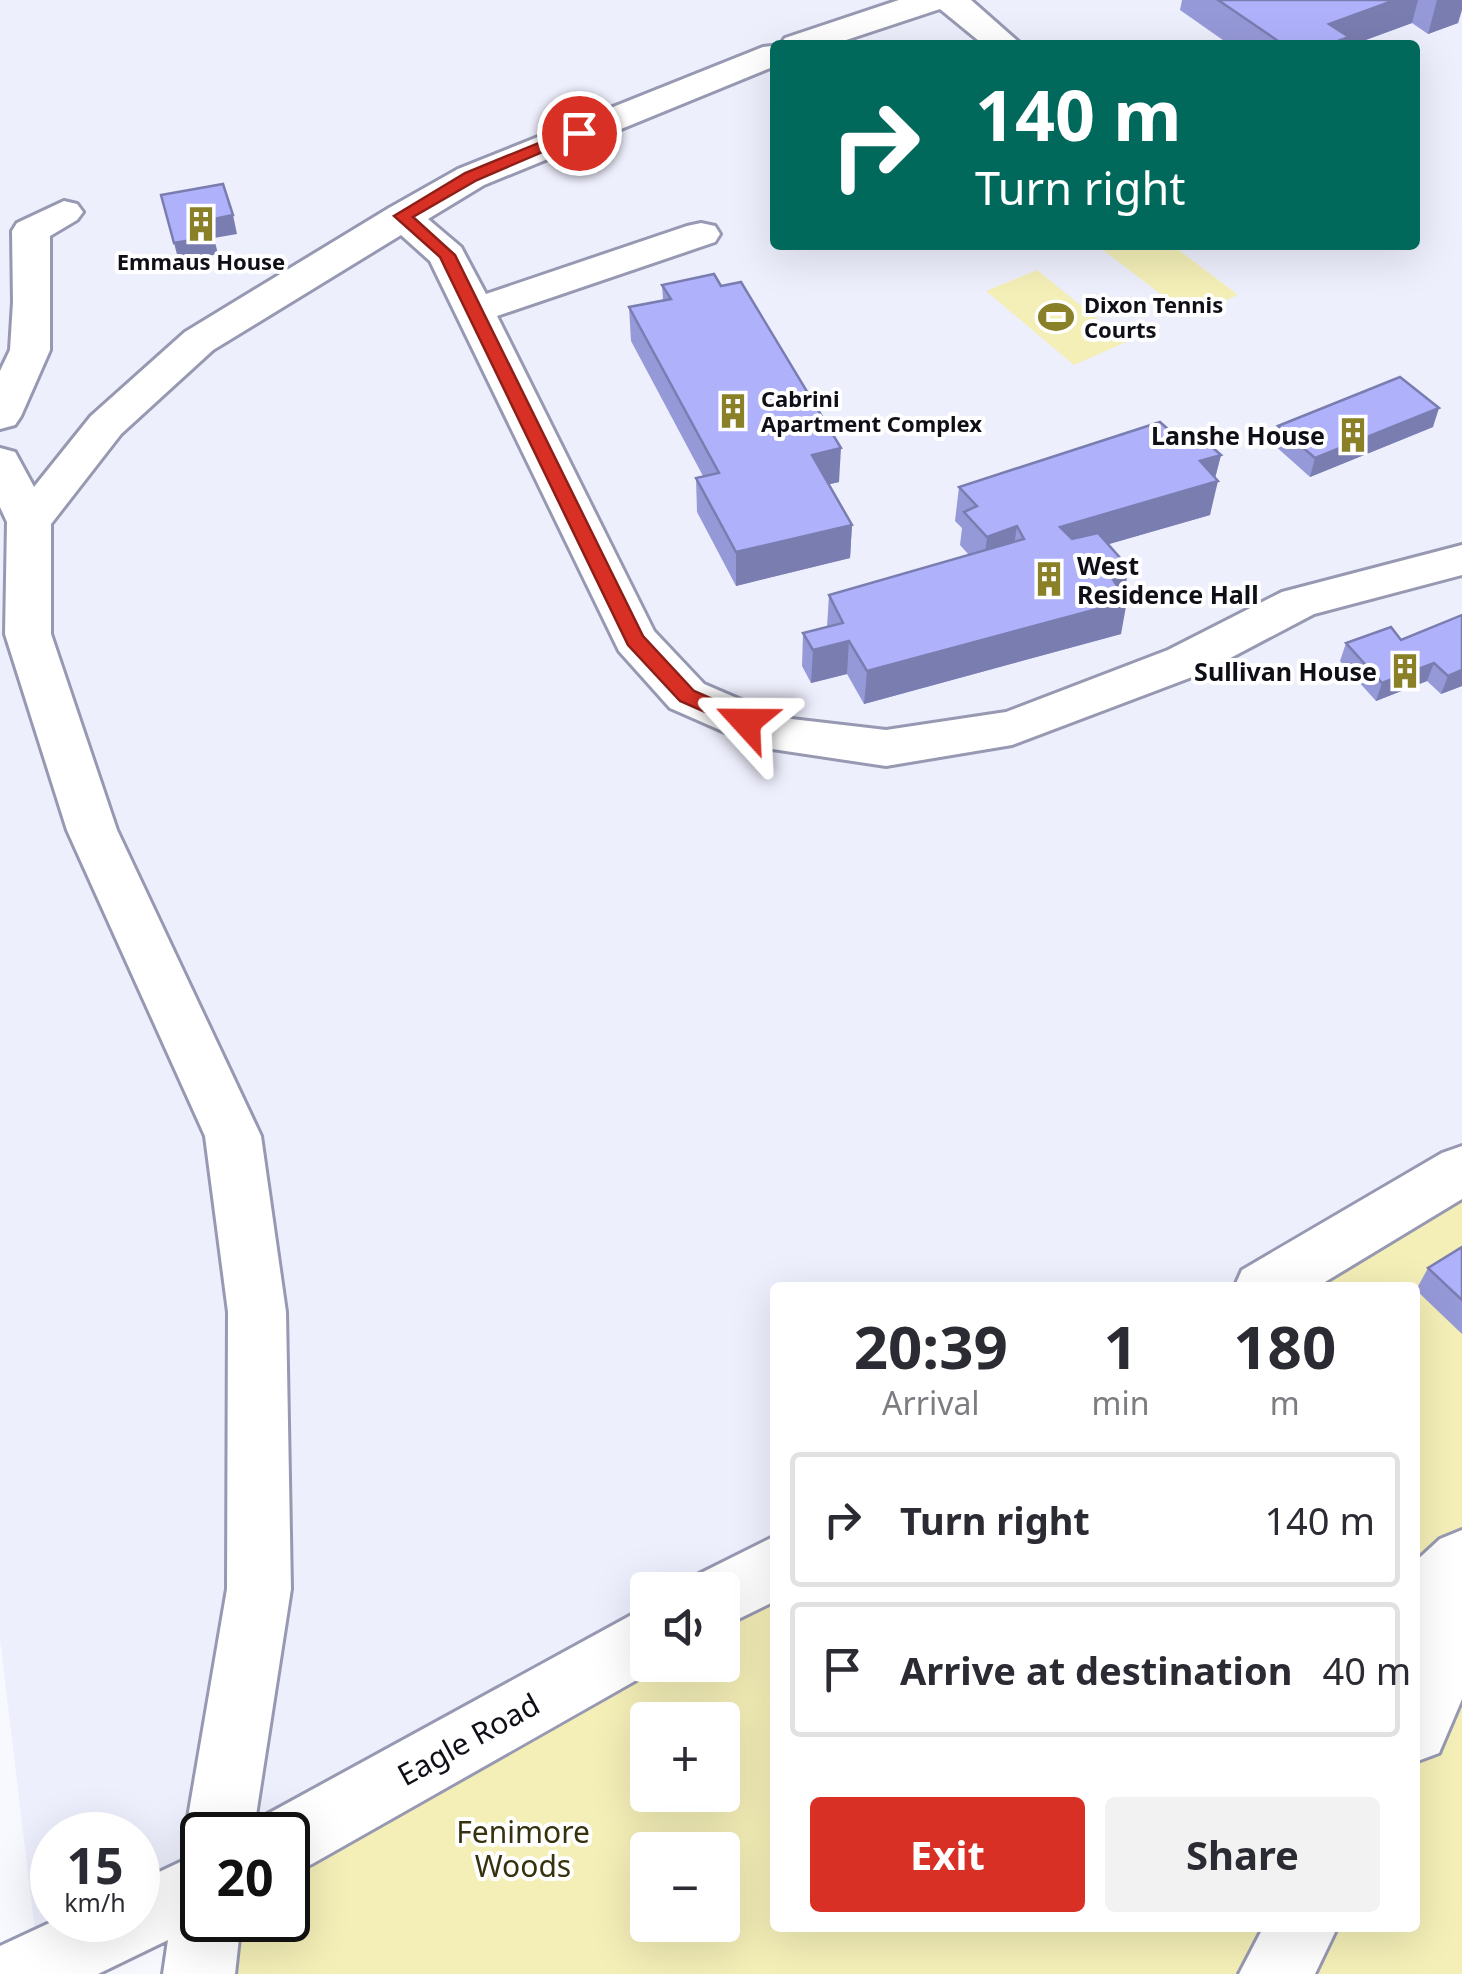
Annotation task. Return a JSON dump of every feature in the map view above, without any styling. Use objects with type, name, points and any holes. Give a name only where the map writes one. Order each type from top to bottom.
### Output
[{"type":"street","points":[[833,40],[861,36],[934,0]]},
{"type":"street","points":[[950,0],[999,40]]},
{"type":"street","points":[[29,522],[106,425],[199,341],[471,177],[770,56]]},
{"type":"street","points":[[0,416],[30,350],[34,302],[31,231],[64,212]]},
{"type":"street","points":[[402,216],[447,255],[635,640],[687,696],[776,735],[886,748],[1012,728],[1184,662],[1298,603],[1462,560]]},
{"type":"street","points":[[474,311],[701,234]]},
{"type":"street","points":[[0,462],[29,522],[28,634],[92,830],[232,1136],[258,1312],[260,1589],[223,1812]]},
{"type":"street","points":[[1273,1282],[1462,1170]]},
{"type":"street","points":[[1420,1720],[1434,1695],[1429,1636],[1440,1578],[1462,1561]]},
{"type":"street","points":[[740,1586],[770,1570]]},
{"type":"street","name":"Eagle Road","points":[[310,1828],[630,1648]]},
{"type":"street","points":[[1275,1974],[1300,1932]]},
{"type":"street","points":[[20,1974],[87,1942]]},
{"type":"street","points":[[198,1974],[203,1942]]},
{"type":"shaded area","points":[[0,0],[1462,0],[1462,1168],[1269,1282],[770,1282],[770,1566],[740,1581],[740,1572],[630,1572],[630,1642],[310,1817],[310,1812],[180,1812],[180,1888],[160,1899],[160,1812],[30,1812],[30,1890],[0,1640]]},
{"type":"shaded area","points":[[36,1942],[81,1942],[39,1965]]},
{"type":"green space","name":"Dixon Tennis Courts","points":[[1103,250],[1179,250],[1238,295],[1189,316]]},
{"type":"green space","name":"Dixon Tennis Courts","points":[[1037,270],[1126,342],[1074,365],[986,291]]},
{"type":"green space","name":"Fenimore Woods","points":[[1462,1168],[1462,1974],[199,1974],[203,1942],[310,1942],[310,1826],[630,1644],[630,1682],[740,1682],[740,1581],[770,1564],[770,1932],[1420,1932],[1420,1282],[1261,1282]]},
{"type":"building","points":[[1218,0],[1395,0],[1329,24],[1349,37],[1341,40],[1277,40]]},
{"type":"building","points":[[223,184],[233,215],[209,220],[214,236],[174,243],[161,195]]},
{"type":"building","name":"Cabrini Apartment Complex","points":[[714,274],[721,286],[741,282],[841,448],[812,455],[852,525],[736,552],[696,478],[719,473],[629,307],[671,299],[662,285]]},
{"type":"building","points":[[1400,377],[1439,408],[1315,458],[1278,426]]},
{"type":"building","name":"West Residence Hall","points":[[1160,422],[1188,447],[1206,442],[1221,455],[1200,461],[1218,481],[1060,527],[1072,539],[1098,533],[1129,568],[1110,575],[1127,601],[867,671],[849,641],[813,650],[803,633],[843,623],[829,595],[1024,539],[1017,526],[987,537],[964,512],[977,506],[959,487]]},
{"type":"building","points":[[1462,615],[1462,670],[1448,676],[1434,663],[1382,683],[1346,643],[1391,627],[1401,640]]},
{"type":"building","points":[[1462,1247],[1462,1300],[1428,1268]]},
{"type":"place","name":"Emmaus House","points":[[201,224]]},
{"type":"place","name":"Dixon Tennis Courts","points":[[1056,317]]},
{"type":"place","name":"Cabrini Apartment Complex","points":[[733,411]]},
{"type":"place","name":"Lanshe House","points":[[1353,435]]},
{"type":"place","name":"West Residence Hall","points":[[1049,579]]},
{"type":"place","name":"Sullivan House","points":[[1405,671]]},
{"type":"route","points":[[579,133],[471,177],[402,216],[447,255],[635,640],[687,696],[746,722]]}]
